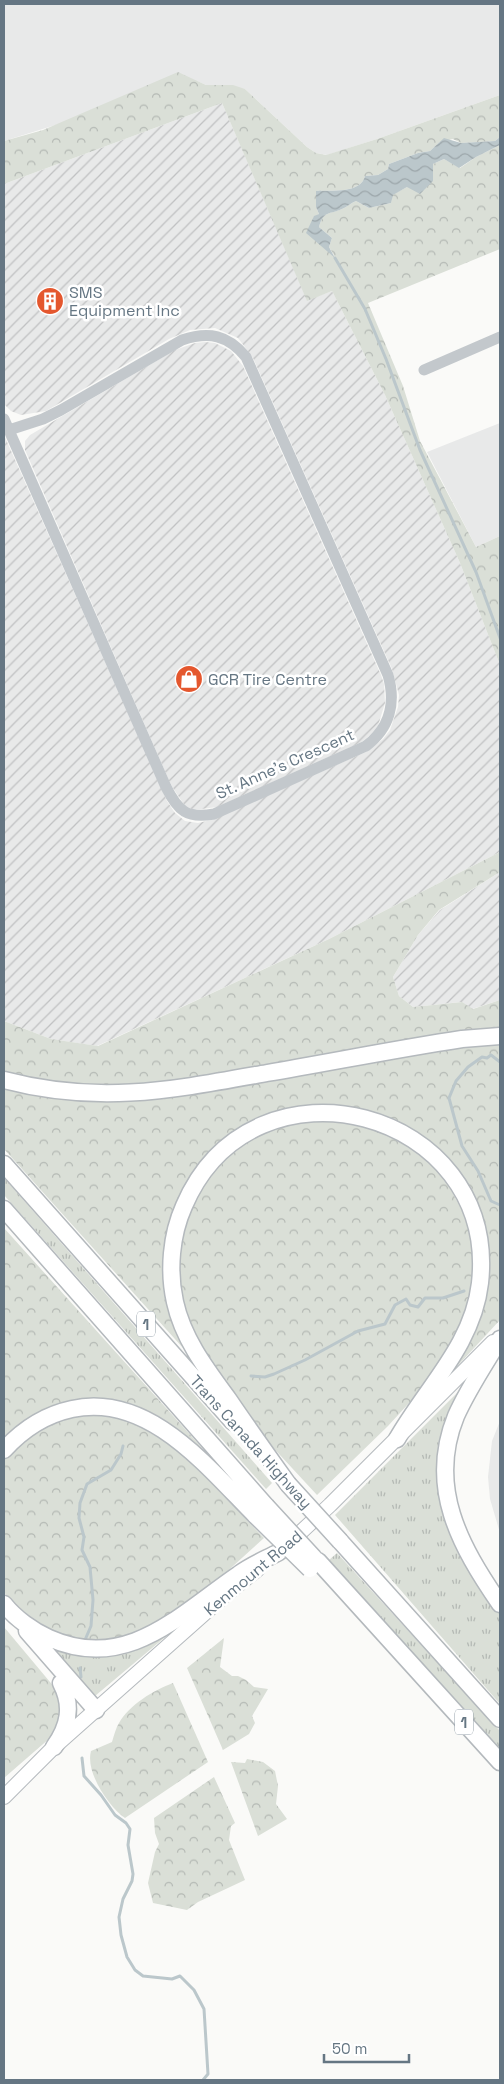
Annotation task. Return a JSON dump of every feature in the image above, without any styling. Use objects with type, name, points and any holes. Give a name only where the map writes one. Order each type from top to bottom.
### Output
[{"type":"highway","points":[[4,1080],[68,1093],[130,1094],[187,1087],[444,1042],[500,1036]]},
{"type":"highway","points":[[288,1484],[198,1356],[181,1321],[172,1285],[176,1230],[188,1195],[211,1162],[232,1143],[257,1127],[293,1116],[327,1113],[343,1113],[381,1123],[400,1132],[432,1154],[458,1184],[466,1199],[478,1231],[481,1252],[480,1286],[476,1305],[469,1325],[448,1364],[411,1415],[397,1438]]},
{"type":"highway","name":"Trans Canada Highway","points":[[4,1164],[288,1484],[500,1718]]},
{"type":"highway","name":"Trans Canada Highway","points":[[4,1209],[261,1511],[428,1683],[500,1762]]},
{"type":"highway","points":[[500,1339],[465,1398],[454,1421],[447,1448],[445,1475],[448,1501],[458,1534],[476,1569],[500,1604]]},
{"type":"highway","points":[[4,1450],[28,1428],[55,1414],[84,1407],[122,1410],[148,1421],[176,1440],[261,1511]]},
{"type":"highway","points":[[5,1610],[31,1628],[59,1642],[93,1649],[119,1647],[144,1638],[170,1625],[241,1572],[279,1552]]},
{"type":"highway","points":[[5,1610],[61,1683],[93,1713]]},
{"type":"highway","points":[[5,1610],[93,1713]]},
{"type":"highway","points":[[54,1747],[66,1726],[68,1717],[68,1701],[61,1683]]},
{"type":"main road","name":"Kenmount Road","points":[[4,1797],[54,1747],[223,1598],[279,1552],[330,1505],[500,1334]]},
{"type":"main road","name":"Kenmount Road","points":[[4,1802],[19,1783]]},
{"type":"street","name":"St. Anne's Crescent","points":[[4,419],[166,787],[171,797],[184,812],[193,816],[214,814],[366,746],[382,732],[388,722],[391,710],[391,687],[388,675],[246,357],[239,348],[218,336],[195,336],[182,340],[61,410],[43,419],[9,430]]},
{"type":"street","points":[[424,370],[500,337]]},
{"type":"shaded area","points":[[4,4],[500,4],[500,95],[327,155],[316,153],[307,147],[245,89],[206,85],[197,81],[4,141]]},
{"type":"shaded area","points":[[222,103],[307,300],[332,291],[385,395],[460,563],[500,665],[500,852],[329,939],[97,1046],[51,1039],[4,1021],[4,435],[167,801],[175,813],[185,821],[198,823],[211,820],[366,752],[383,739],[390,730],[398,707],[399,695],[392,669],[253,358],[238,338],[215,328],[190,330],[169,339],[46,411],[21,415],[11,411],[4,404],[4,184]]},
{"type":"shaded area","points":[[195,343],[215,343],[231,351],[243,366],[381,675],[384,684],[385,703],[377,729],[362,742],[217,807],[194,810],[185,806],[171,785],[25,450],[25,441],[30,435],[175,350]]},
{"type":"shaded area","points":[[500,423],[500,536],[476,547],[427,452]]},
{"type":"shaded area","points":[[500,872],[500,1000],[472,1009],[461,1002],[413,1007],[399,996],[393,977],[418,935],[440,910]]},
{"type":"shaded area","points":[[500,1421],[500,1533],[490,1499],[488,1477],[492,1441]]},
{"type":"green space","points":[[178,72],[206,85],[233,85],[245,89],[307,147],[316,153],[326,155],[500,95],[500,137],[495,141],[461,143],[453,139],[440,142],[430,151],[418,153],[389,164],[388,169],[378,175],[365,176],[358,186],[337,191],[316,191],[316,207],[319,214],[314,217],[312,223],[321,245],[335,257],[329,247],[332,238],[319,227],[325,215],[356,201],[369,208],[391,203],[392,195],[407,187],[433,181],[433,164],[444,159],[460,168],[476,157],[500,145],[500,249],[368,303],[403,386],[420,441],[476,547],[500,536],[500,665],[460,563],[385,395],[332,291],[307,301],[222,103],[4,184],[4,141],[43,130]]},
{"type":"green space","points":[[500,852],[500,872],[439,910],[418,935],[393,977],[399,996],[413,1007],[462,1002],[473,1009],[500,1000],[500,1030],[187,1081],[86,1089],[4,1074],[4,1021],[51,1039],[98,1046],[329,939]]},
{"type":"green space","points":[[500,1042],[500,1320],[450,1374],[487,1283],[486,1243],[481,1223],[410,1130],[380,1116],[361,1110],[314,1107],[290,1110],[267,1117],[246,1127],[226,1140],[209,1156],[194,1175],[183,1194],[171,1231],[192,1358],[4,1149],[4,1086],[86,1100],[446,1046]]},
{"type":"green space","points":[[346,1119],[412,1144],[446,1180],[469,1224],[476,1270],[466,1317],[432,1378],[388,1426],[317,1495],[254,1427],[202,1355],[179,1296],[180,1234],[210,1171],[250,1137],[299,1120]]},
{"type":"green space","points":[[4,1178],[272,1483],[266,1489],[4,1195]]},
{"type":"green space","points":[[4,1228],[221,1469],[106,1401],[4,1441]]},
{"type":"green space","points":[[470,1380],[440,1471],[500,1611],[500,1704],[335,1515]]},
{"type":"green space","points":[[96,1413],[122,1419],[146,1430],[168,1444],[209,1480],[264,1538],[211,1586],[152,1627],[111,1641],[72,1640],[38,1625],[13,1604],[4,1592],[4,1459],[26,1437],[61,1419]]},
{"type":"green space","points":[[337,1553],[500,1731],[500,1749],[329,1560]]},
{"type":"green space","points":[[4,1627],[55,1688],[61,1703],[61,1716],[50,1738],[4,1778]]},
{"type":"green space","points":[[170,1633],[95,1696],[51,1647],[154,1640]]},
{"type":"green space","points":[[224,1638],[220,1667],[232,1676],[238,1676],[246,1680],[254,1687],[268,1689],[252,1716],[255,1723],[249,1734],[223,1750],[187,1668]]},
{"type":"green space","points":[[173,1683],[208,1762],[125,1818],[112,1806],[95,1779],[90,1759],[91,1751],[112,1742],[123,1716],[135,1704]]},
{"type":"green space","points":[[247,1759],[263,1762],[275,1771],[278,1786],[276,1804],[287,1819],[258,1836],[231,1762],[245,1763]]},
{"type":"green space","points":[[214,1777],[235,1823],[231,1826],[229,1840],[245,1880],[198,1902],[187,1910],[153,1903],[148,1883],[155,1852],[159,1844],[155,1833],[154,1818]]},
{"type":"water","points":[[500,137],[500,145],[459,168],[444,159],[433,164],[433,181],[420,194],[407,187],[393,195],[391,203],[369,208],[356,201],[325,215],[319,227],[332,238],[329,247],[335,258],[306,233],[314,216],[319,214],[316,207],[316,191],[337,191],[358,186],[365,176],[378,175],[388,169],[389,164],[418,153],[430,151],[444,138],[461,143],[495,141]]},
{"type":"waterway","points":[[335,258],[365,309],[420,450],[476,572],[500,638]]},
{"type":"waterway","points":[[500,1062],[491,1055],[487,1058],[482,1057],[468,1067],[456,1081],[449,1098],[462,1146],[478,1171],[491,1201],[500,1205]]},
{"type":"waterway","points":[[251,1376],[265,1377],[274,1374],[305,1360],[358,1331],[385,1324],[395,1305],[406,1299],[410,1305],[418,1307],[425,1298],[443,1298],[464,1291]]},
{"type":"waterway","points":[[85,1640],[91,1626],[93,1600],[90,1567],[82,1550],[84,1537],[79,1518],[80,1503],[87,1484],[111,1470],[121,1454],[123,1446]]},
{"type":"waterway","points":[[80,1668],[81,1677]]},
{"type":"waterway","points":[[82,1758],[84,1776],[115,1815],[126,1823],[130,1829],[128,1845],[133,1874],[132,1881],[123,1899],[119,1917],[121,1935],[127,1957],[135,1970],[143,1976],[172,1979],[180,1976],[194,1990],[204,2009],[208,2074],[203,2080]]},
{"type":"place","name":"SMS Equipment Inc","points":[[50,301]]},
{"type":"place","name":"GCR Tire Centre","points":[[189,679]]}]
